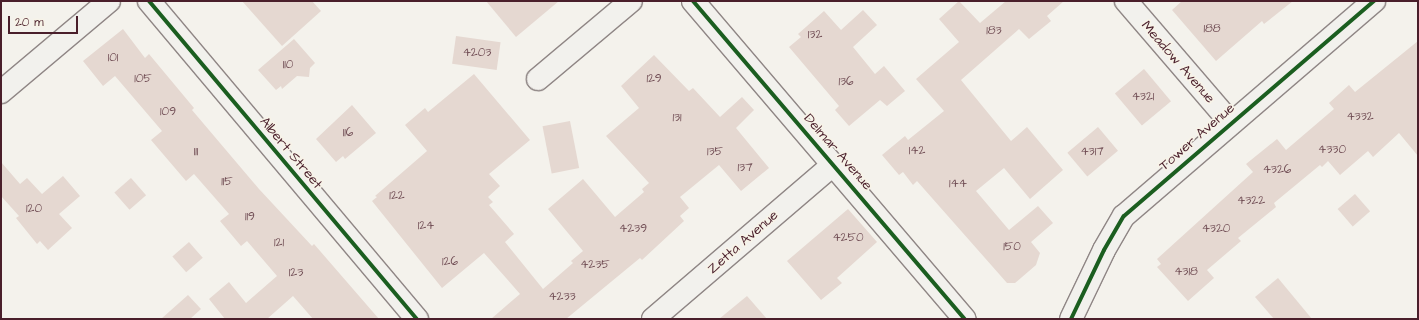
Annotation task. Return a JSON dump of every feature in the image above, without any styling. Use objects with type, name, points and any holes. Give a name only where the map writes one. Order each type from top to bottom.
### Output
[{"type":"street","points":[[1,92],[109,1]]},
{"type":"street","name":"Albert Street","points":[[149,1],[417,319]]},
{"type":"street","points":[[538,79],[631,1]]},
{"type":"street","name":"Delmar Avenue","points":[[693,1],[965,319]]},
{"type":"street","name":"Meadow Avenue","points":[[1126,1],[1230,122]]},
{"type":"street","name":"Tower Avenue","points":[[1071,319],[1104,250],[1124,216],[1230,122],[1374,1]]},
{"type":"street","name":"Zetta Avenue","points":[[653,319],[834,164]]},
{"type":"building","points":[[242,1],[312,1],[321,11],[282,46]]},
{"type":"building","points":[[486,1],[559,1],[516,37]]},
{"type":"building","points":[[959,1],[980,23],[1006,1],[1064,1],[1047,16],[1051,21],[1029,39],[1019,29],[961,80],[1011,141],[1027,127],[1063,170],[1030,199],[1004,168],[976,191],[1009,230],[1038,206],[1053,223],[1031,242],[1040,253],[1036,265],[1015,283],[1007,283],[917,181],[913,185],[903,172],[899,175],[882,155],[905,136],[908,140],[944,111],[916,79],[959,42],[939,19]]},
{"type":"building","points":[[1182,1],[1293,1],[1264,24],[1262,21],[1216,61],[1172,10]]},
{"type":"building","points":[[863,10],[877,25],[853,47],[875,74],[884,66],[905,91],[887,106],[880,100],[849,126],[835,110],[839,106],[789,47],[801,37],[798,34],[824,11],[841,30]]},
{"type":"building","points":[[123,29],[145,58],[149,54],[194,108],[192,110],[259,189],[312,246],[314,244],[379,319],[313,319],[293,296],[267,319],[225,319],[209,299],[229,282],[246,303],[277,276],[247,241],[241,246],[220,221],[229,214],[194,174],[186,181],[151,140],[162,131],[115,76],[103,86],[83,61]]},
{"type":"building","points":[[456,36],[501,42],[497,70],[452,64]]},
{"type":"building","points":[[294,39],[315,63],[310,68],[309,77],[297,76],[282,89],[281,86],[276,90],[258,70]]},
{"type":"building","points":[[1418,41],[1418,156],[1399,133],[1373,157],[1368,151],[1340,175],[1328,161],[1322,167],[1320,165],[1274,203],[1276,207],[1238,238],[1241,241],[1207,270],[1214,278],[1188,301],[1157,267],[1161,264],[1157,259],[1253,172],[1246,164],[1277,139],[1286,150],[1334,109],[1329,103],[1349,85],[1355,92]]},
{"type":"building","points":[[654,55],[689,91],[693,88],[720,117],[742,97],[754,110],[736,128],[769,168],[741,191],[719,165],[680,197],[689,208],[680,216],[684,221],[642,260],[640,258],[566,319],[491,319],[520,294],[484,253],[442,288],[372,201],[377,197],[375,196],[427,151],[405,125],[425,108],[428,112],[474,74],[530,140],[489,174],[500,186],[488,197],[493,202],[489,205],[514,234],[505,242],[543,289],[573,263],[571,261],[583,251],[548,209],[583,179],[615,217],[644,192],[642,189],[649,183],[606,136],[639,108],[621,86]]},
{"type":"building","points":[[1144,69],[1171,101],[1142,126],[1115,93]]},
{"type":"building","points":[[352,105],[376,133],[345,159],[343,156],[336,162],[316,139]]},
{"type":"building","points":[[570,121],[579,168],[552,173],[543,126]]},
{"type":"building","points":[[1098,127],[1118,151],[1087,176],[1067,153]]},
{"type":"building","points":[[1,162],[20,184],[27,178],[42,194],[63,176],[80,196],[59,214],[72,228],[48,250],[40,241],[37,244],[16,218],[19,216],[1,196]]},
{"type":"building","points":[[131,178],[146,195],[129,210],[114,192]]},
{"type":"building","points":[[1355,194],[1370,211],[1353,226],[1338,209]]},
{"type":"building","points":[[848,209],[877,242],[837,278],[842,283],[821,300],[787,261]]},
{"type":"building","points":[[189,242],[203,258],[186,272],[172,256]]},
{"type":"building","points":[[1278,278],[1312,319],[1274,319],[1255,297]]},
{"type":"building","points":[[188,295],[201,309],[190,319],[161,319]]},
{"type":"building","points":[[747,296],[767,319],[719,319]]},
{"type":"cycle path","points":[[149,1],[417,319]]},
{"type":"cycle path","points":[[693,1],[965,319]]},
{"type":"cycle path","points":[[1071,319],[1104,250],[1124,216],[1374,1]]}]
